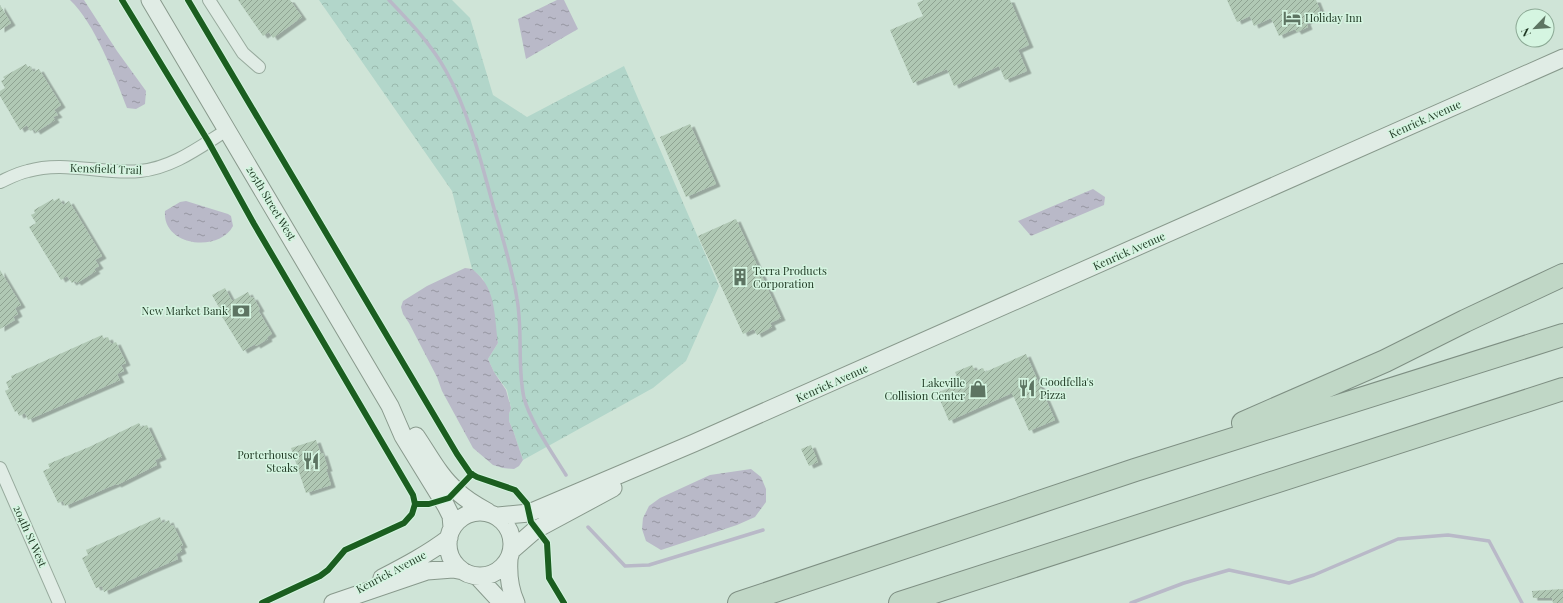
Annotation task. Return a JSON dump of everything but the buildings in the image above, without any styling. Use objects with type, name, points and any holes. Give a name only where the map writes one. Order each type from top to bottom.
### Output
[{"type":"highway","points":[[1134,470],[1385,361],[1465,321],[1563,275]]},
{"type":"highway","points":[[739,603],[1134,470],[1563,335]]},
{"type":"highway","points":[[900,603],[1563,389]]},
{"type":"street","name":"205th Street West","points":[[150,0],[390,406],[403,436],[451,516],[450,533]]},
{"type":"street","points":[[209,0],[243,53],[259,67]]},
{"type":"street","name":"Kenrick Avenue","points":[[493,514],[529,512],[694,443],[1563,58]]},
{"type":"street","name":"Kensfield Trail","points":[[0,182],[28,170],[43,168],[124,172],[140,172],[154,169],[186,156],[227,130]]},
{"type":"street","name":"205th Street West","points":[[390,406],[411,429],[439,470],[456,491],[470,502],[493,514]]},
{"type":"street","name":"Kenrick Avenue","points":[[511,554],[536,530],[694,443]]},
{"type":"street","name":"204th St West","points":[[0,468],[59,603]]},
{"type":"street","points":[[502,603],[470,574],[452,561],[449,552],[450,533],[462,517],[470,513],[479,511],[493,514],[505,523],[510,531],[513,540],[509,572],[512,593],[516,603]]},
{"type":"street","name":"Kenrick Avenue","points":[[332,603],[414,562],[432,550],[450,533]]},
{"type":"street","points":[[470,574],[487,576],[496,572],[504,567],[511,554]]},
{"type":"street","name":"Kenrick Avenue","points":[[332,603],[427,571],[440,570],[470,574]]},
{"type":"green space","points":[[319,0],[452,0],[470,18],[493,95],[527,117],[624,66],[719,286],[686,361],[653,388],[523,460],[509,421],[511,408],[507,390],[494,372],[488,359],[498,343],[483,279],[472,269],[452,191]]},
{"type":"water","points":[[70,0],[84,0],[117,51],[146,91],[145,104],[136,109],[127,108],[103,50],[87,22]]},
{"type":"water","points":[[557,0],[564,0],[578,29],[526,59],[518,19]]},
{"type":"water","points":[[1093,189],[1105,197],[1104,205],[1031,236],[1018,221]]},
{"type":"water","points":[[186,201],[228,214],[231,216],[233,226],[226,235],[216,240],[193,242],[182,238],[172,232],[166,223],[165,211],[180,202]]},
{"type":"water","points":[[465,268],[472,269],[482,279],[493,302],[498,343],[488,359],[494,372],[506,390],[511,408],[509,421],[523,460],[519,466],[514,469],[493,465],[473,448],[442,391],[437,377],[403,314],[401,307],[403,301],[427,286]]},
{"type":"water","points":[[751,469],[761,477],[766,489],[766,502],[755,517],[737,525],[661,550],[646,541],[642,529],[643,518],[649,506],[660,498],[710,475]]},
{"type":"waterway","points":[[389,0],[434,52],[446,71],[461,102],[479,154],[510,263],[519,311],[521,374],[524,398],[536,427],[566,475]]},
{"type":"waterway","points":[[588,527],[625,566],[649,565],[763,530]]},
{"type":"waterway","points":[[1131,603],[1184,583],[1229,570],[1289,583],[1314,575],[1398,539],[1448,535],[1489,541],[1522,603]]},
{"type":"cycle path","points":[[122,0],[208,141],[254,224],[413,495],[415,504],[412,514],[404,523],[345,550],[328,570],[320,576],[262,603]]},
{"type":"cycle path","points":[[188,0],[457,454],[470,473],[477,477],[515,490],[527,504],[531,522],[547,543],[549,578],[564,603]]},
{"type":"cycle path","points":[[415,504],[429,504],[449,498],[472,474]]},
{"type":"place","name":"Holiday Inn","points":[[1292,18]]},
{"type":"place","name":"Terra Products Corporation","points":[[740,277]]},
{"type":"place","name":"New Market Bank","points":[[241,311]]},
{"type":"place","name":"Goodfella's Pizza","points":[[1027,388]]},
{"type":"place","name":"Lakeville Collision Center","points":[[978,389]]},
{"type":"place","name":"Porterhouse Steaks","points":[[311,461]]}]
